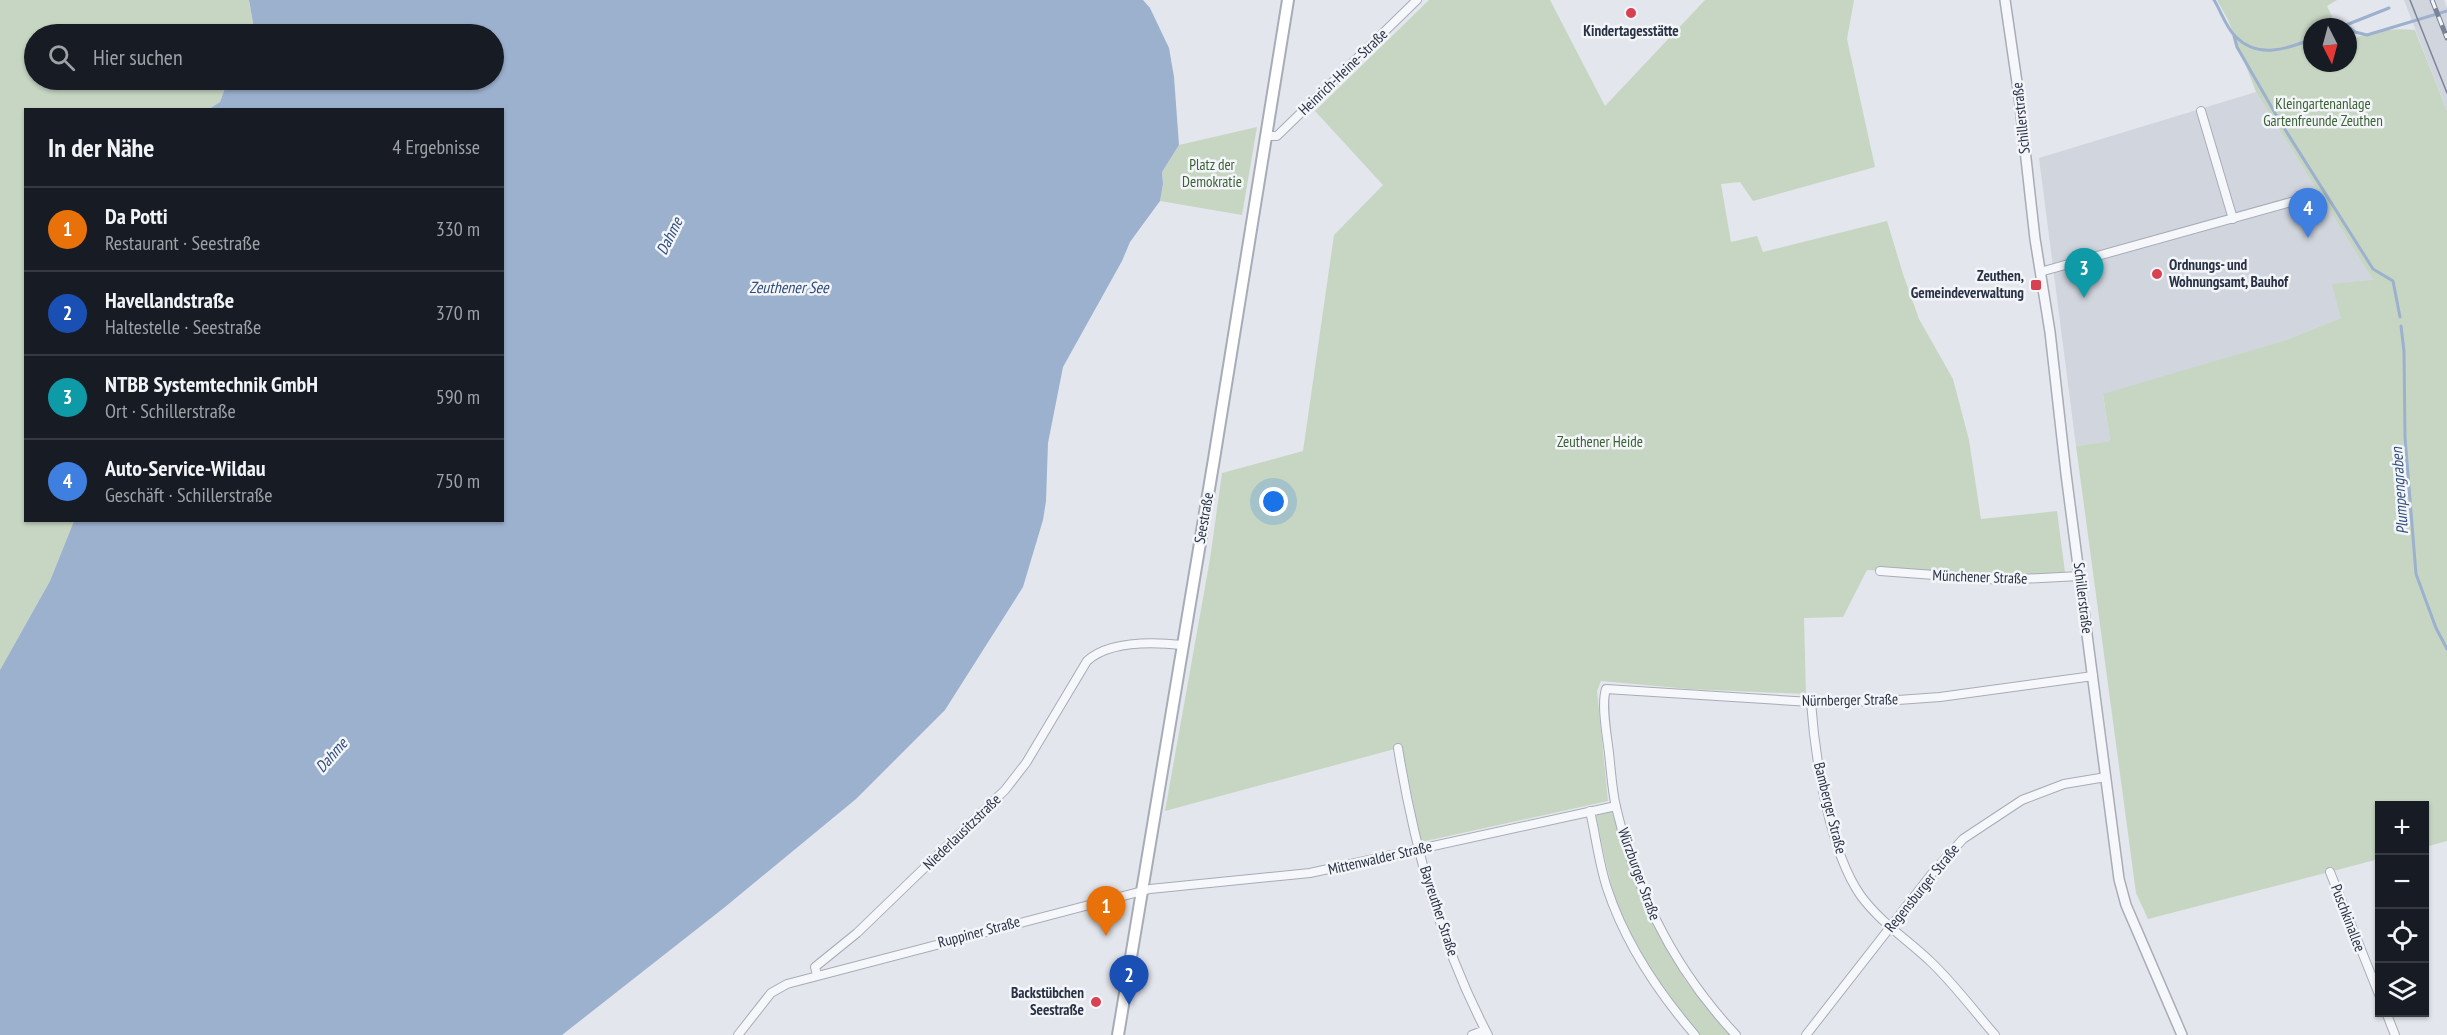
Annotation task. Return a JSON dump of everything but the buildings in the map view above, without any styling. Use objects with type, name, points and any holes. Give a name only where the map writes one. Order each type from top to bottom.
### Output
[{"type":"main road","name":"Seestraße","points":[[1118,1035],[1288,0]]},
{"type":"street","name":"Heinrich-Heine-Straße","points":[[1267,136],[1277,136],[1417,0]]},
{"type":"street","name":"Schillerstraße","points":[[2005,0],[2040,272],[2050,332],[2119,879],[2126,905],[2182,1035]]},
{"type":"street","points":[[2201,111],[2233,219]]},
{"type":"street","points":[[2040,272],[2298,200]]},
{"type":"street","name":"Münchener Straße","points":[[1880,571],[2002,580],[2080,576]]},
{"type":"street","name":"Niederlausitzstraße","points":[[817,975],[815,967],[857,933],[1005,790],[1022,769],[1088,661],[1096,652],[1146,644],[1182,645]]},
{"type":"street","name":"Nürnberger Straße","points":[[1606,689],[1811,702],[1940,697],[2093,676]]},
{"type":"street","name":"Würzburger Straße","points":[[1606,689],[1607,740],[1616,806],[1645,899],[1664,938],[1692,983],[1736,1035]]},
{"type":"street","name":"Bamberger Straße","points":[[1811,702],[1814,740],[1836,843],[1846,868],[1862,896],[1889,927],[1931,962],[1957,988],[1995,1035]]},
{"type":"street","name":"Bayreuther Straße","points":[[1398,748],[1408,812],[1442,928],[1487,1032]]},
{"type":"street","name":"Regensburger Straße","points":[[1806,1035],[1889,927],[1947,855],[1963,839],[2022,800],[2064,784],[2106,777]]},
{"type":"street","name":"Mittenwalder Straße","points":[[1142,891],[1310,873],[1616,806]]},
{"type":"street","name":"Würzburger Straße","points":[[1590,811],[1608,888],[1621,920],[1654,983],[1672,1009],[1695,1035]]},
{"type":"street","name":"Puschkinallee","points":[[2331,872],[2375,987]]},
{"type":"street","name":"Ruppiner Straße","points":[[817,975],[1142,891]]},
{"type":"street","points":[[738,1035],[771,993],[787,984],[817,975]]},
{"type":"street","points":[[2388,1017],[2395,1035]]},
{"type":"street","points":[[1472,1035],[1487,1032]]},
{"type":"shaded area","points":[[2404,0],[2444,0],[2447,8],[2447,111]]},
{"type":"shaded area","points":[[2256,92],[2373,280],[2341,318],[2286,340],[2103,395],[2110,441],[2076,446],[2039,158]]},
{"type":"green space","points":[[0,0],[249,0],[253,24],[24,24],[24,90],[224,90],[220,102],[211,108],[24,108],[24,522],[74,522],[50,581],[0,670]]},
{"type":"green space","name":"Zeuthener Heide","points":[[1429,0],[1550,0],[1605,106],[1705,0],[1854,0],[1847,39],[1875,167],[1753,201],[1740,182],[1721,184],[1731,242],[1757,236],[1763,252],[1887,221],[1919,319],[1953,379],[1969,440],[1981,519],[2057,511],[2065,572],[2014,576],[1867,570],[1843,617],[1804,618],[1806,694],[1689,689],[1601,681],[1597,691],[1608,801],[1421,842],[1402,747],[1165,811],[1210,559],[1222,473],[1303,451],[1334,235],[1383,185],[1315,111]]},
{"type":"green space","name":"Kleingartenanlage Gartenfreunde Zeuthen","points":[[2217,0],[2337,0],[2327,6],[2333,18],[2303,18],[2303,72],[2357,72],[2357,38],[2372,32],[2415,30],[2447,111],[2447,841],[2429,846],[2429,801],[2375,801],[2375,860],[2148,919],[2136,893],[2076,446],[2110,441],[2103,394],[2286,340],[2341,318],[2332,284],[2373,280],[2256,92],[2228,20]]},
{"type":"green space","name":"Platz der Demokratie","points":[[1257,127],[1242,215],[1160,201],[1163,184],[1162,172],[1179,145]]},
{"type":"green space","points":[[1604,811],[1612,812],[1633,878],[1651,919],[1685,980],[1730,1035],[1699,1035],[1659,984],[1635,943],[1611,884],[1596,816]]},
{"type":"water","name":"Zeuthener See","points":[[249,0],[1143,0],[1150,8],[1169,48],[1174,77],[1179,145],[1162,172],[1163,184],[1160,201],[1130,242],[1122,261],[1063,367],[1048,443],[1043,520],[1023,587],[945,710],[856,799],[725,907],[562,1035],[0,1035],[0,670],[50,581],[74,522],[504,522],[504,108],[211,108],[220,102],[224,90],[504,90],[504,24],[253,24]]},
{"type":"waterway","points":[[2214,0],[2232,33],[2245,44],[2263,50],[2273,50],[2303,42]]},
{"type":"waterway","points":[[2357,21],[2389,8]]},
{"type":"waterway","points":[[2357,32],[2367,35],[2447,11]]},
{"type":"waterway","name":"Plumpengraben","points":[[2234,36],[2237,47],[2279,120],[2373,269],[2393,281],[2400,317]]},
{"type":"waterway","name":"Plumpengraben","points":[[2401,326],[2404,351],[2405,437],[2416,574],[2436,628],[2447,649]]},
{"type":"tram line","points":[[2410,0],[2447,93]]},
{"type":"railway","points":[[2432,0],[2447,38]]},
{"type":"place","name":"Kindertagesstätte","points":[[1631,13]]},
{"type":"place","name":"Auto-Service-Wildau","points":[[2308,238]]},
{"type":"place","name":"Ordnungs- und Wohnungsamt, Bauhof","points":[[2157,274]]},
{"type":"place","name":"Zeuthen, Gemeindeverwaltung","points":[[2036,285]]},
{"type":"place","name":"NTBB Systemtechnik GmbH","points":[[2084,298]]},
{"type":"place","name":"Da Potti","points":[[1106,936]]},
{"type":"place","name":"Backstübchen Seestraße","points":[[1096,1002]]},
{"type":"place","name":"Havellandstraße","points":[[1129,1005]]},
{"type":"water label","name":"Dahme","points":[[669,236]]},
{"type":"water label","name":"Dahme","points":[[331,755]]}]
